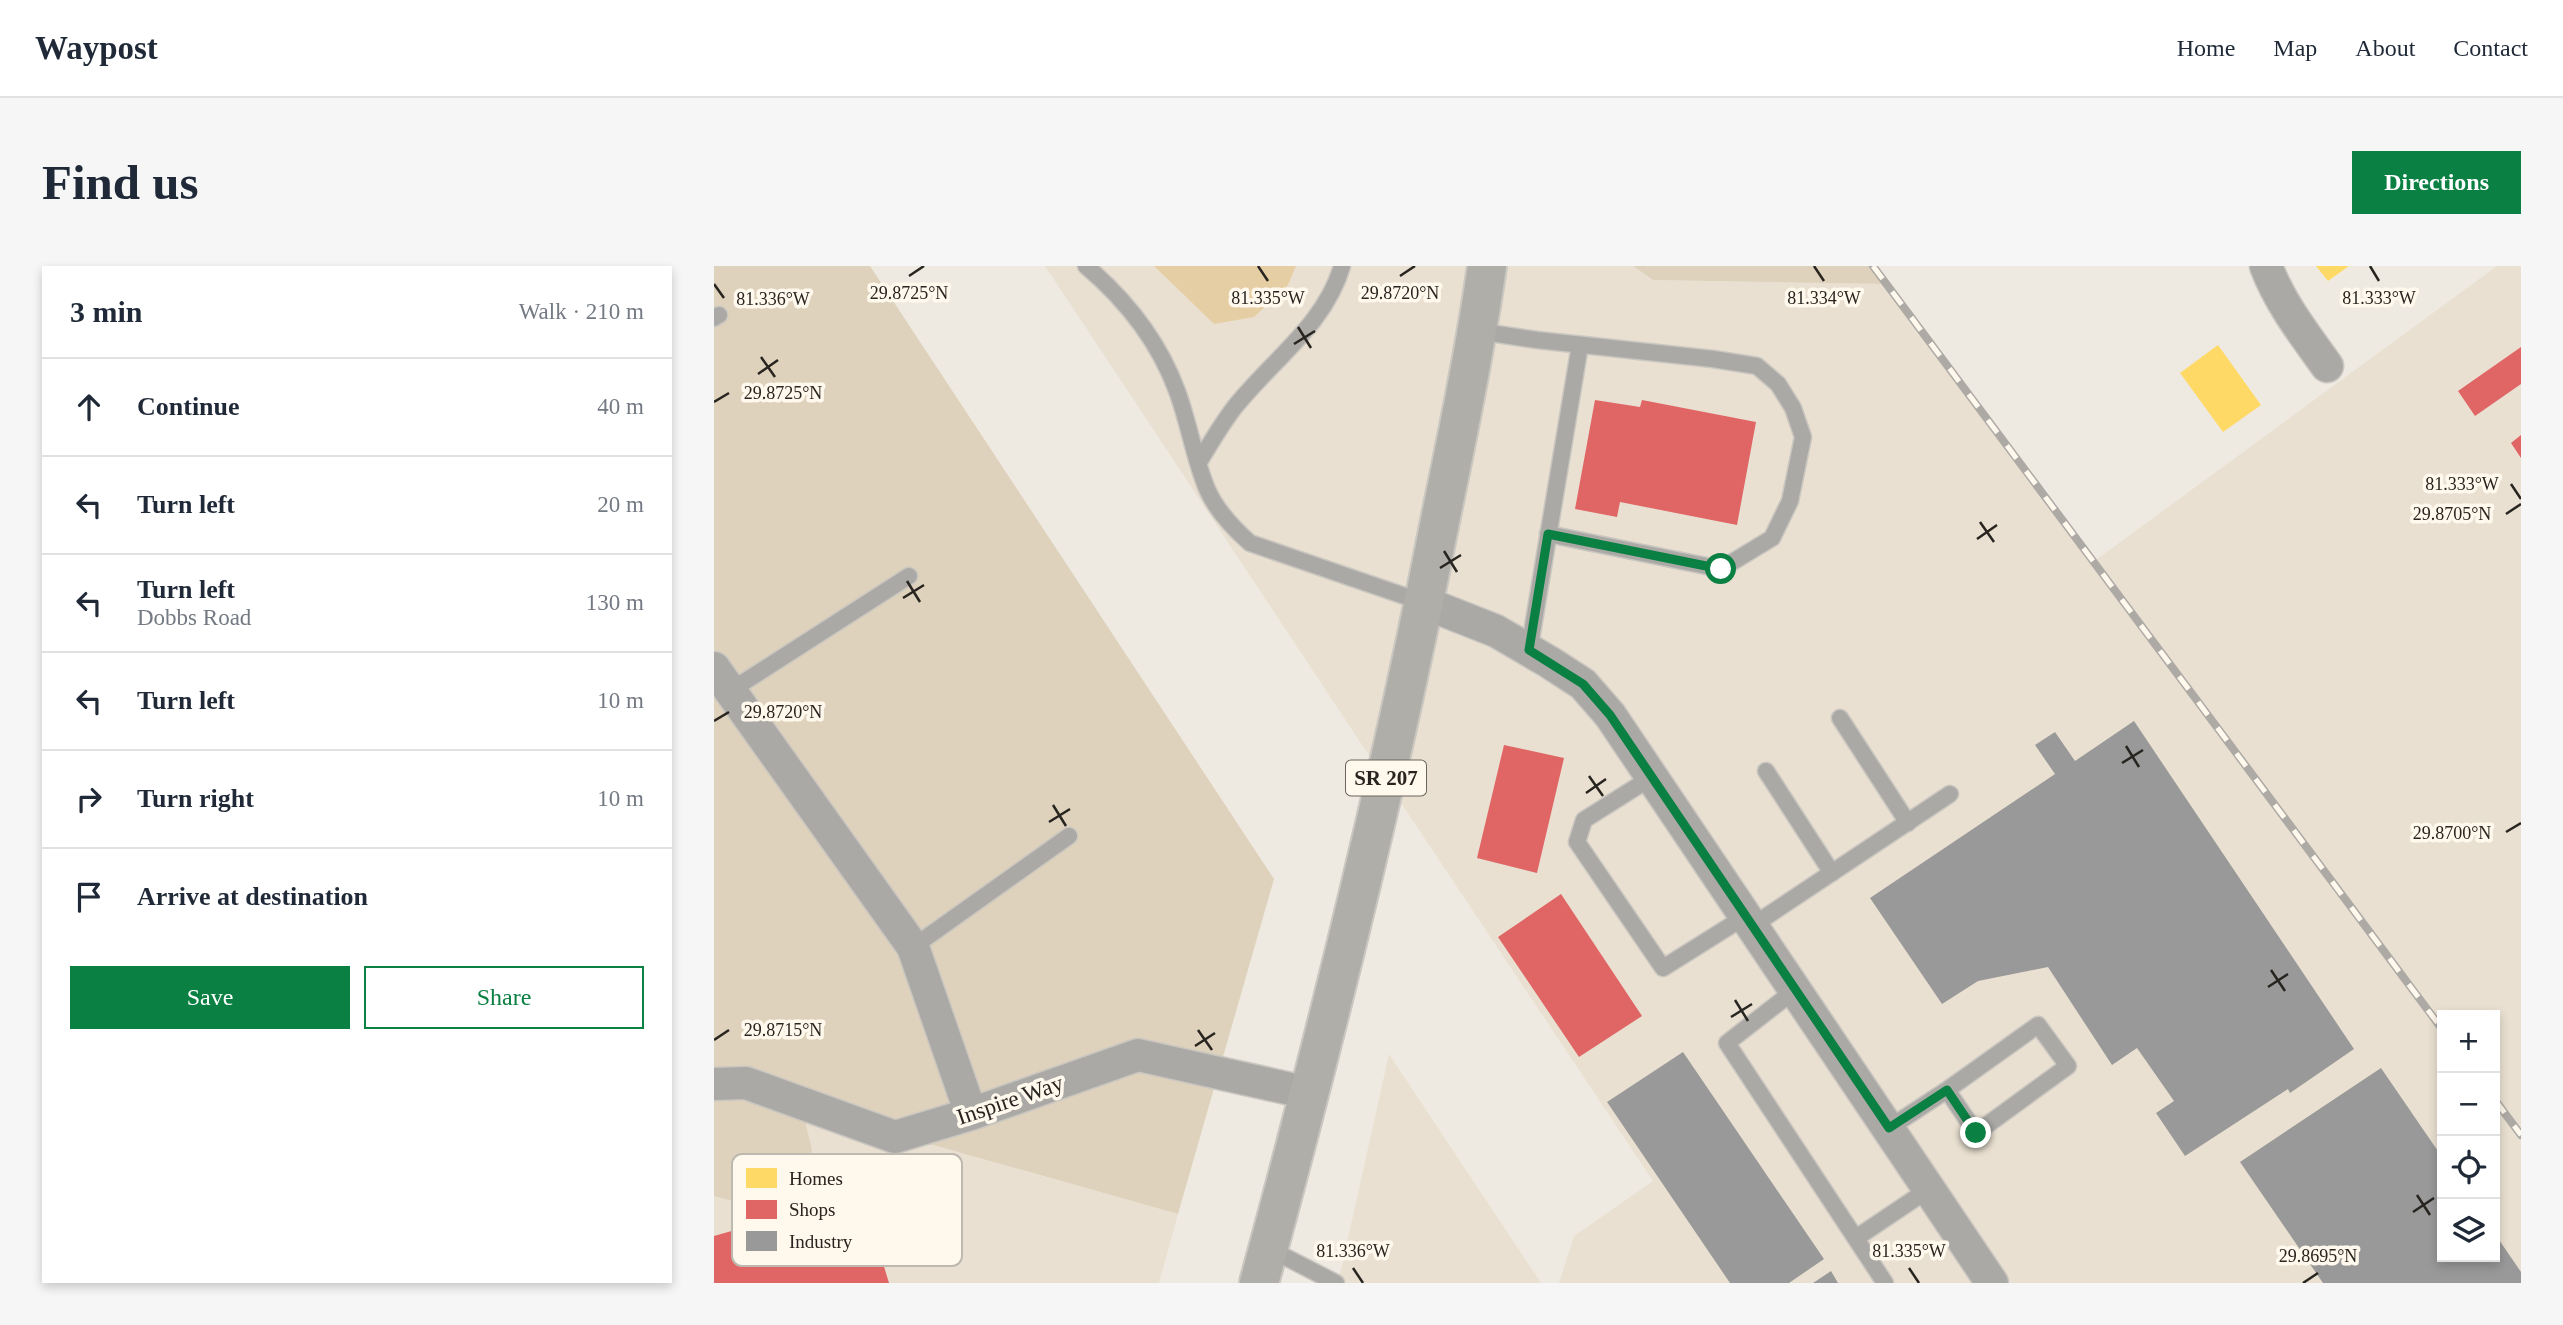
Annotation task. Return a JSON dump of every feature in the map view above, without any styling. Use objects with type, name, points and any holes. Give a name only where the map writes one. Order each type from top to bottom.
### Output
[{"type":"highway","name":"SR 207","points":[[1263,1265],[1364,880],[1424,603],[1477,331],[1487,266]]},
{"type":"street","points":[[2266,266],[2287,311],[2327,366]]},
{"type":"street","points":[[1424,603],[1496,631],[1529,650],[1583,684],[1610,715],[1992,1283]]},
{"type":"street","points":[[722,680],[913,947],[971,1114]]},
{"type":"street","name":"Inspire Way","points":[[714,1084],[746,1083],[895,1137],[971,1114],[1138,1055],[1309,1093]]},
{"type":"lane","points":[[1086,266],[1109,285],[1145,327],[1176,389],[1207,491],[1230,525],[1250,543],[1424,603]]},
{"type":"lane","points":[[1199,463],[1234,408],[1318,316],[1338,281],[1342,266]]},
{"type":"lane","points":[[1477,331],[1757,366],[1778,384],[1793,408],[1803,437],[1790,501],[1772,538],[1721,569],[1548,534]]},
{"type":"lane","points":[[1529,650],[1580,345]]},
{"type":"lane","points":[[722,680],[909,576]]},
{"type":"lane","points":[[1840,718],[1908,823]]},
{"type":"lane","points":[[1766,771],[1832,873]]},
{"type":"lane","points":[[1652,777],[1584,820],[1577,842],[1663,968],[1832,873],[1950,794]]},
{"type":"lane","points":[[913,947],[1069,836]]},
{"type":"lane","points":[[1795,990],[1727,1043],[1885,1283]]},
{"type":"lane","points":[[1889,1128],[2038,1026],[2068,1066],[1976,1133],[1947,1090]]},
{"type":"lane","points":[[1856,1238],[1929,1189]]},
{"type":"lane","points":[[1263,1265],[1336,1283]]},
{"type":"shaded area","points":[[714,266],[870,266],[1274,879],[1178,1214],[802,1108],[811,1154],[732,1154],[732,1201],[714,1196]]},
{"type":"shaded area","points":[[1045,266],[1154,266],[1214,324],[1288,285],[1296,266],[1469,266],[1460,326],[1372,760]]},
{"type":"shaded area","points":[[1154,266],[1296,266],[1288,285],[1254,317],[1214,324]]},
{"type":"shaded area","points":[[1504,266],[1633,266],[1653,280],[1886,284],[2093,562],[2497,266],[2521,266],[2521,1283],[2011,1283],[1620,701],[1595,673],[1502,615],[1444,593]]},
{"type":"shaded area","points":[[1633,266],[1872,266],[1886,284],[1653,280]]},
{"type":"shaded area","points":[[1438,627],[1490,647],[1574,698],[1597,725],[1972,1283],[1559,1283],[1574,1236],[1653,1181],[1399,800]]},
{"type":"shaded area","points":[[1389,1054],[1541,1283],[1338,1283]]},
{"type":"shaded area","points":[[801,1108],[1178,1214],[1159,1283],[714,1283],[714,1196],[732,1201],[732,1266],[962,1266],[962,1154],[785,1154]]},
{"type":"building: Homes","points":[[2316,266],[2349,266],[2328,281]]},
{"type":"building: Homes","points":[[2218,345],[2261,405],[2223,432],[2180,373]]},
{"type":"building: Shops","points":[[2521,347],[2521,384],[2475,416],[2458,391]]},
{"type":"building: Shops","points":[[1595,400],[1640,407],[1642,400],[1756,422],[1737,525],[1620,502],[1617,517],[1575,509]]},
{"type":"building: Shops","points":[[2521,435],[2521,458],[2511,443]]},
{"type":"building: Shops","points":[[1504,745],[1564,758],[1537,873],[1477,858]]},
{"type":"building: Shops","points":[[1561,894],[1642,1016],[1579,1057],[1498,937]]},
{"type":"building: Shops","points":[[732,1231],[732,1266],[884,1266],[889,1283],[714,1283],[714,1236]]},
{"type":"building: Industry","points":[[2134,721],[2354,1049],[2290,1093],[2288,1089],[2185,1156],[2156,1113],[2174,1101],[2137,1048],[2112,1065],[2048,967],[1978,981],[1942,1004],[1870,898],[2055,774],[2035,745],[2055,732],[2075,761]]},
{"type":"building: Industry","points":[[1683,1052],[1824,1259],[1789,1283],[1730,1283],[1607,1102]]},
{"type":"building: Industry","points":[[2381,1068],[2437,1150],[2437,1262],[2500,1262],[2500,1241],[2521,1272],[2521,1283],[2323,1283],[2240,1162]]},
{"type":"building: Industry","points":[[1831,1271],[1838,1283],[1813,1283]]},
{"type":"railway","points":[[1873,266],[2437,1022]]},
{"type":"railway","points":[[2500,1107],[2521,1135]]},
{"type":"route","points":[[1721,569],[1548,534],[1529,650],[1583,684],[1610,715],[1889,1128],[1947,1090],[1976,1133]]}]
